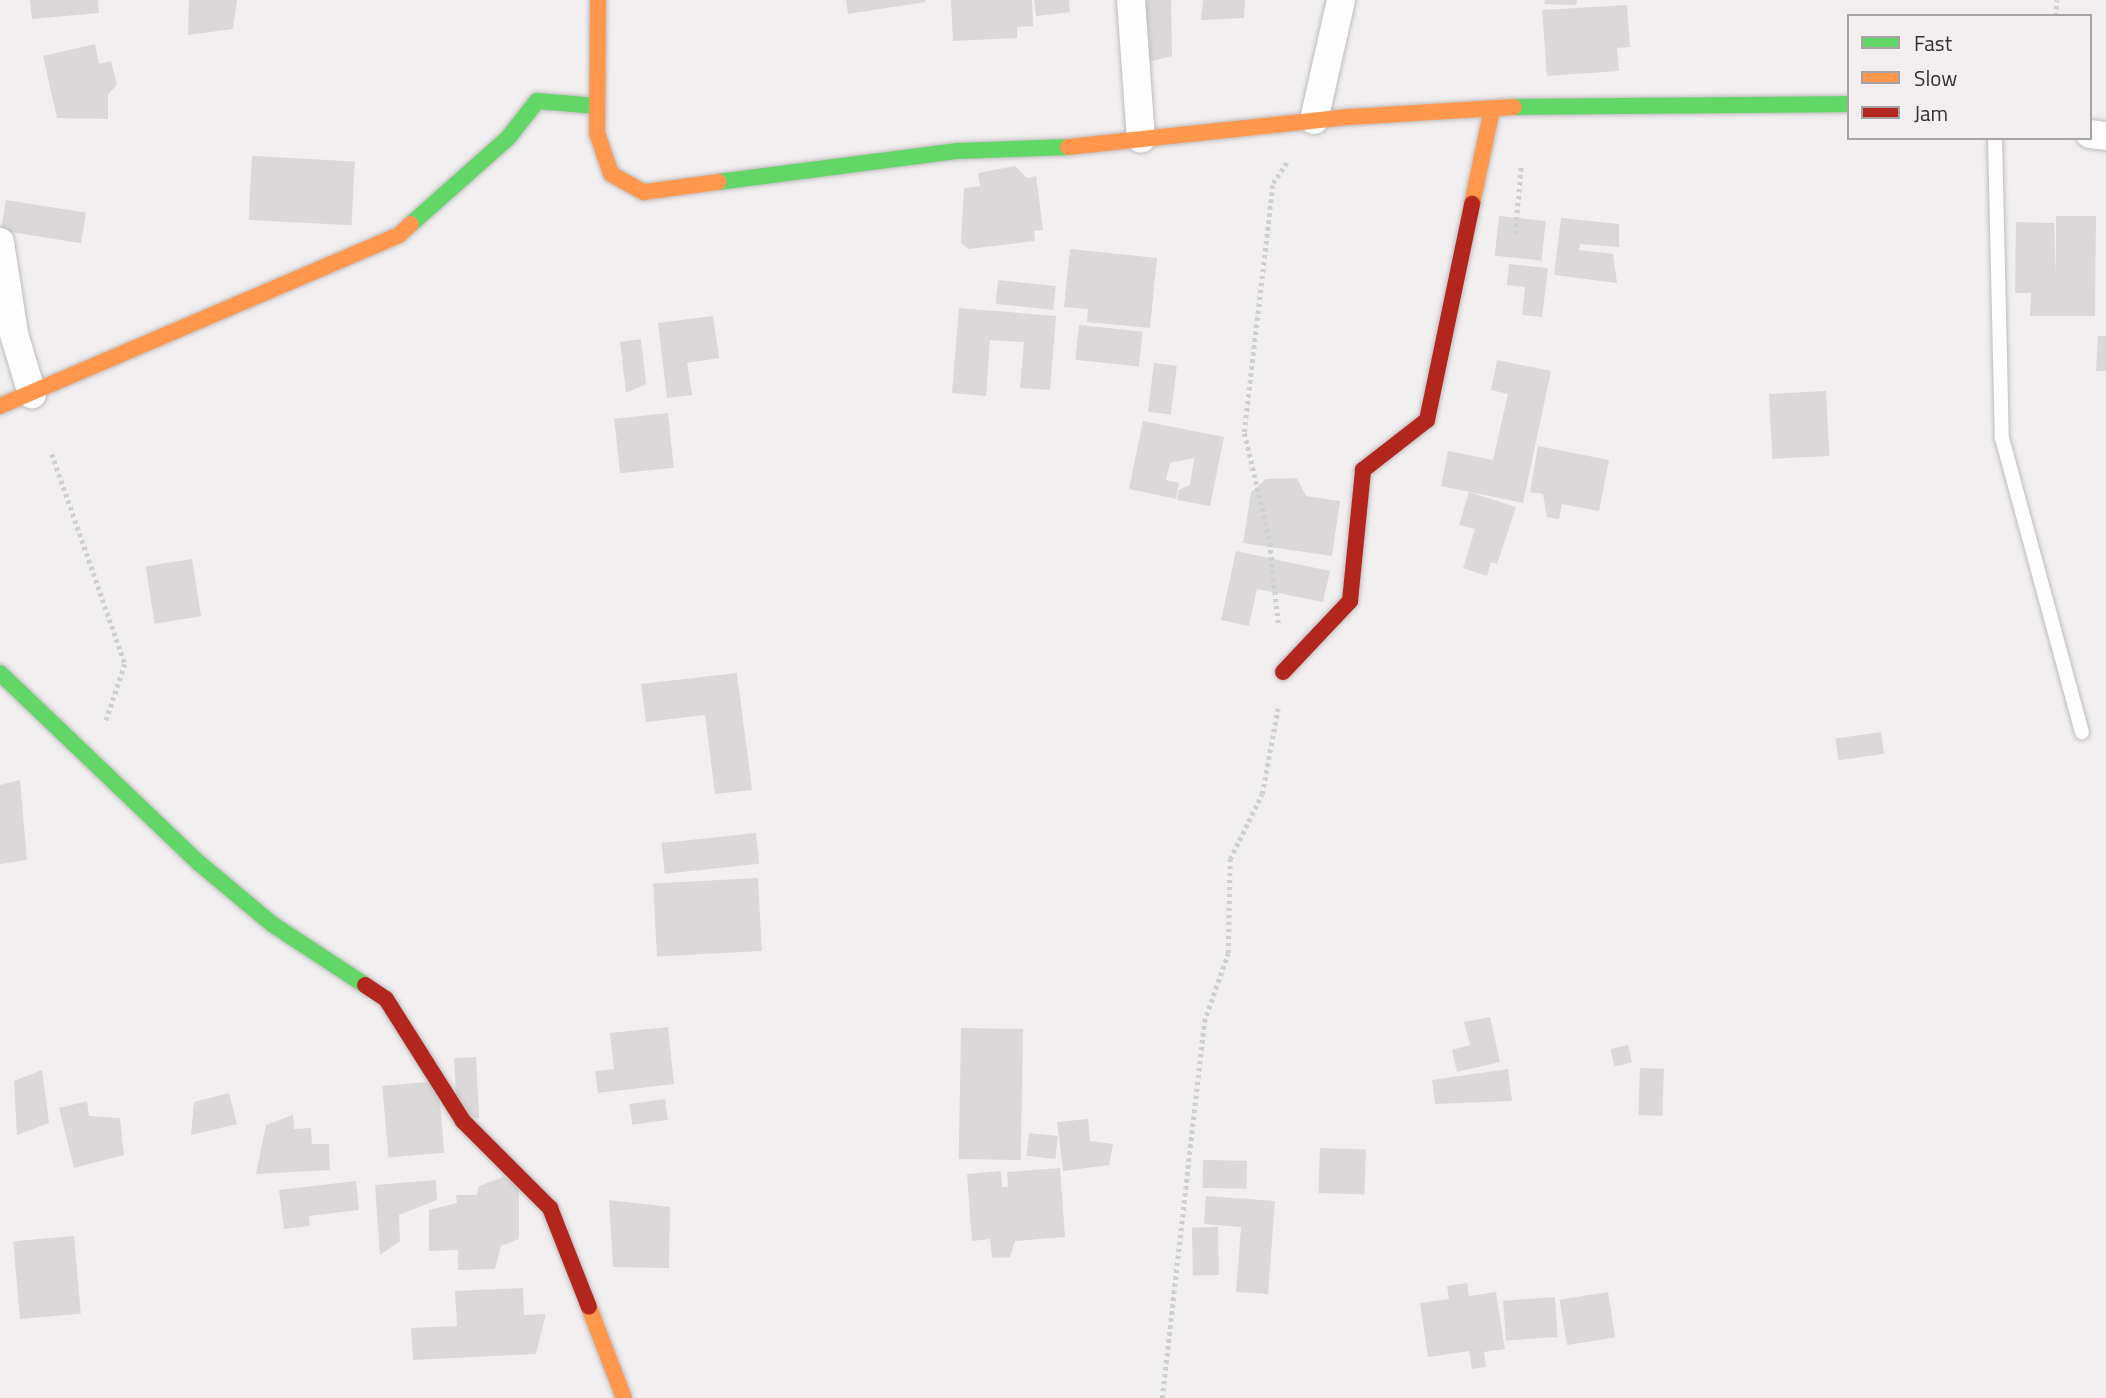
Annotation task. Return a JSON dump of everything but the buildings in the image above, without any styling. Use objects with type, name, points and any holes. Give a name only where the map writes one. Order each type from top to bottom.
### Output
[{"type":"street","points":[[598,0],[597,133],[611,174],[644,192],[958,151],[1140,139],[1314,120],[1492,109],[1847,104]]},
{"type":"street","points":[[1131,0],[1140,139]]},
{"type":"street","points":[[1314,120],[1341,0]]},
{"type":"street","points":[[0,406],[399,235],[508,138],[537,101],[597,106]]},
{"type":"street","points":[[1283,671],[1350,601],[1363,470],[1427,419],[1492,109]]},
{"type":"street","points":[[0,242],[13,334],[32,394]]},
{"type":"street","points":[[0,673],[200,863],[272,923],[386,999],[463,1121],[550,1208],[624,1398]]},
{"type":"lane","points":[[1995,140],[2002,438],[2082,732]]},
{"type":"path","points":[[1162,1398],[1204,1022],[1228,953],[1230,859],[1262,794],[1283,671],[1269,539],[1244,432],[1273,183],[1314,120]]},
{"type":"path","points":[[52,454],[125,664],[108,704],[108,730]]},
{"type":"traffic: fast","points":[[411,224],[508,138],[537,101],[597,106]]},
{"type":"traffic: fast","points":[[1514,107],[1847,104]]},
{"type":"traffic: fast","points":[[718,182],[958,151],[1068,147]]},
{"type":"traffic: fast","points":[[0,673],[199,863],[272,924],[365,985]]},
{"type":"traffic: slow","points":[[598,0],[597,133],[611,174],[644,192],[718,182]]},
{"type":"traffic: slow","points":[[1068,147],[1350,117],[1514,107]]},
{"type":"traffic: slow","points":[[1472,204],[1492,109]]},
{"type":"traffic: slow","points":[[0,406],[399,235],[411,224]]},
{"type":"traffic: slow","points":[[589,1307],[624,1398]]},
{"type":"traffic: jam","points":[[1283,672],[1350,601],[1363,470],[1427,420],[1472,204]]},
{"type":"traffic: jam","points":[[365,985],[386,999],[463,1121],[550,1208],[589,1307]]}]
